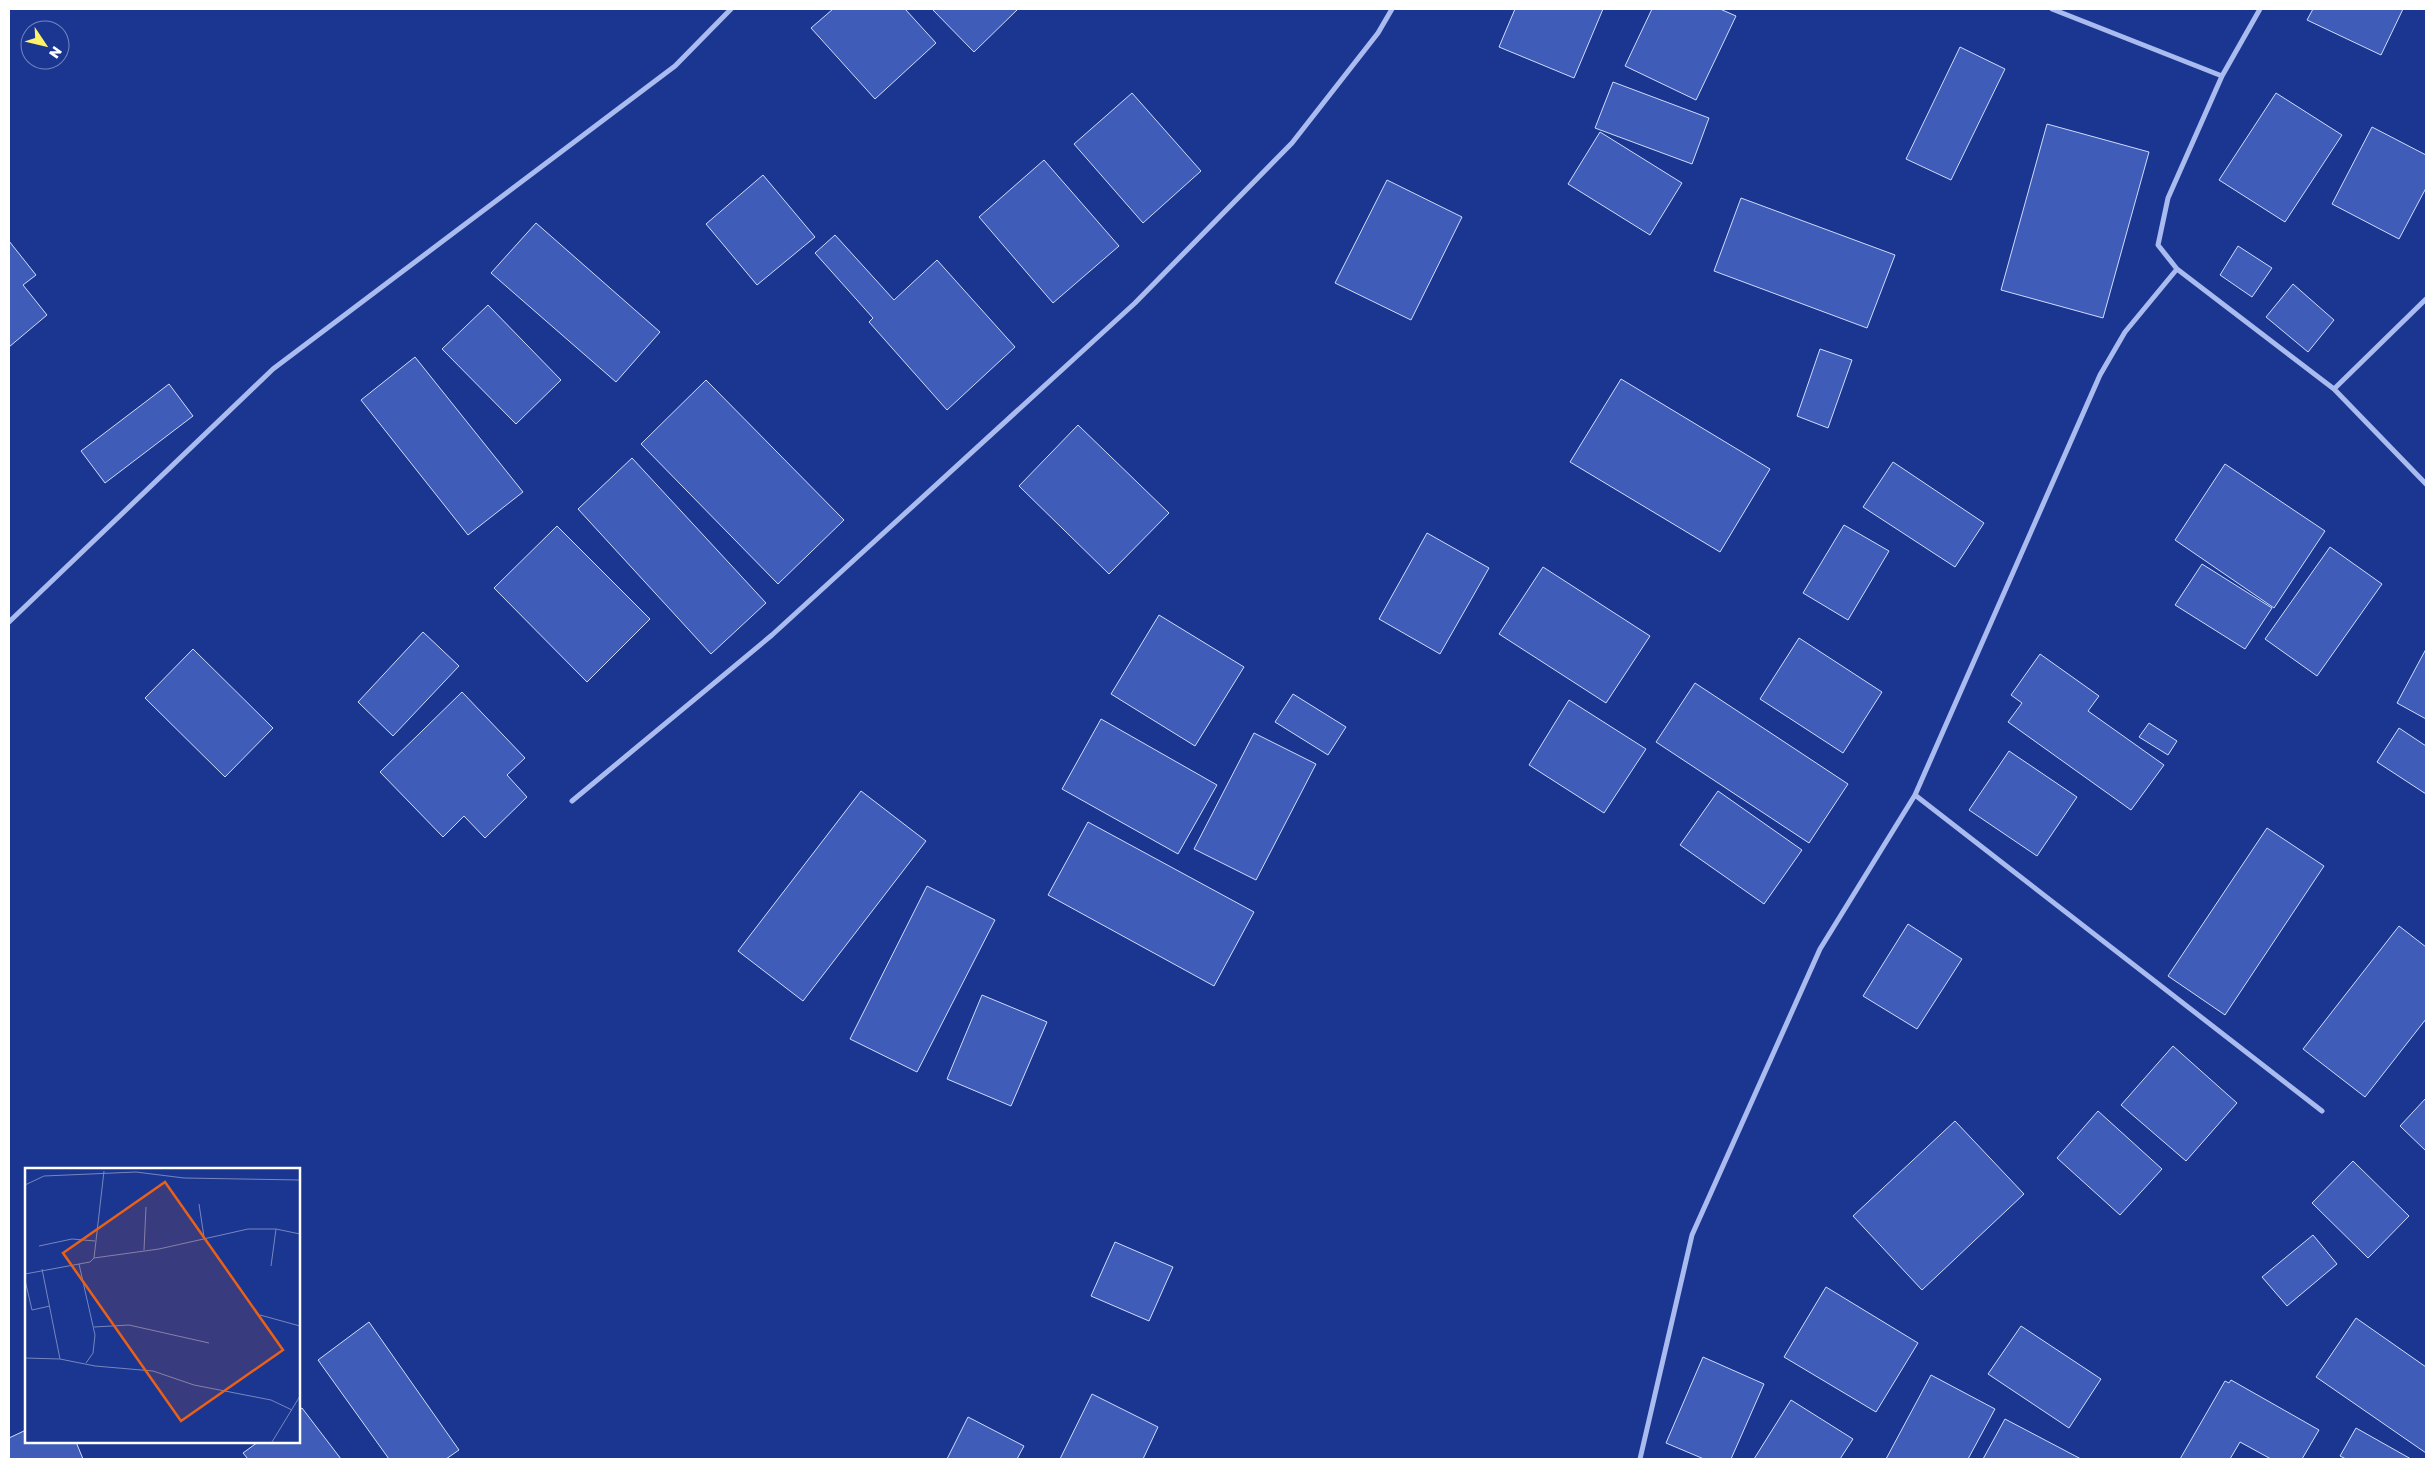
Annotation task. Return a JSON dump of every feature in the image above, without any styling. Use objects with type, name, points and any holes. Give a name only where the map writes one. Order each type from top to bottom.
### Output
[{"type":"street","points":[[9,622],[273,370],[675,66],[730,9]]},
{"type":"street","points":[[572,801],[772,635],[1135,303],[1292,143],[1378,33],[1392,9]]},
{"type":"street","points":[[2052,9],[2222,76]]},
{"type":"street","points":[[2260,9],[2222,76],[2168,198],[2158,245],[2177,269],[2334,389],[2426,484]]},
{"type":"street","points":[[1640,1459],[1692,1235],[1820,949],[1915,795],[2100,375],[2125,332],[2177,269]]},
{"type":"street","points":[[2334,389],[2422,305],[2426,298]]},
{"type":"street","points":[[1915,795],[2322,1111]]},
{"type":"building","points":[[833,9],[905,9],[936,43],[875,99],[811,28]]},
{"type":"building","points":[[932,9],[1018,9],[974,52]]},
{"type":"building","points":[[1515,9],[1603,9],[1574,78],[1499,47]]},
{"type":"building","points":[[1652,9],[1720,9],[1736,16],[1696,100],[1625,66]]},
{"type":"building","points":[[2313,9],[2403,9],[2381,55],[2307,20]]},
{"type":"building","points":[[1960,47],[2005,69],[1951,180],[1906,159]]},
{"type":"building","points":[[1613,82],[1709,118],[1692,164],[1595,128]]},
{"type":"building","points":[[1132,93],[1201,171],[1143,223],[1074,144]]},
{"type":"building","points":[[2276,93],[2342,135],[2285,222],[2219,180]]},
{"type":"building","points":[[2047,124],[2149,152],[2103,318],[2001,290]]},
{"type":"building","points":[[2372,127],[2426,155],[2426,188],[2399,239],[2332,204]]},
{"type":"building","points":[[1600,132],[1682,183],[1650,235],[1568,184]]},
{"type":"building","points":[[1044,160],[1119,246],[1053,303],[979,217]]},
{"type":"building","points":[[763,175],[815,237],[757,285],[706,224]]},
{"type":"building","points":[[1387,180],[1462,217],[1411,320],[1335,283]]},
{"type":"building","points":[[1741,198],[1895,255],[1867,328],[1714,271]]},
{"type":"building","points":[[536,223],[660,332],[616,382],[491,273]]},
{"type":"building","points":[[835,235],[894,300],[937,260],[1015,347],[947,410],[869,322],[873,318],[815,253]]},
{"type":"building","points":[[9,241],[36,275],[23,285],[47,315],[9,347]]},
{"type":"building","points":[[2238,246],[2272,268],[2252,297],[2220,275]]},
{"type":"building","points":[[2293,284],[2334,320],[2308,352],[2266,317]]},
{"type":"building","points":[[488,305],[561,380],[516,424],[442,349]]},
{"type":"building","points":[[1820,349],[1852,360],[1828,428],[1797,416]]},
{"type":"building","points":[[415,357],[523,492],[468,535],[361,400]]},
{"type":"building","points":[[1621,379],[1770,469],[1720,552],[1570,462]]},
{"type":"building","points":[[706,380],[844,520],[778,584],[641,444]]},
{"type":"building","points":[[169,384],[193,416],[105,483],[81,451]]},
{"type":"building","points":[[1078,425],[1169,513],[1109,574],[1019,486]]},
{"type":"building","points":[[632,458],[766,603],[711,654],[578,509]]},
{"type":"building","points":[[1893,462],[1984,523],[1955,567],[1863,507]]},
{"type":"building","points":[[2225,464],[2325,531],[2274,608],[2175,540]]},
{"type":"building","points":[[1844,525],[1889,551],[1848,620],[1803,593]]},
{"type":"building","points":[[557,526],[650,619],[587,682],[494,588]]},
{"type":"building","points":[[1427,533],[1489,568],[1440,654],[1379,619]]},
{"type":"building","points":[[2330,547],[2382,584],[2317,676],[2265,639]]},
{"type":"building","points":[[2202,564],[2272,608],[2245,649],[2175,605]]},
{"type":"building","points":[[1543,567],[1650,636],[1606,703],[1499,634]]},
{"type":"building","points":[[1159,615],[1244,667],[1195,746],[1111,694]]},
{"type":"building","points":[[423,632],[459,666],[393,736],[358,702]]},
{"type":"building","points":[[1799,638],[1882,692],[1843,753],[1760,699]]},
{"type":"building","points":[[193,649],[273,728],[225,777],[145,698]]},
{"type":"building","points":[[2426,649],[2426,719],[2397,703]]},
{"type":"building","points":[[2040,654],[2099,696],[2088,711],[2164,765],[2131,810],[2008,722],[2022,703],[2011,695]]},
{"type":"building","points":[[1695,683],[1848,784],[1809,843],[1656,742]]},
{"type":"building","points":[[462,692],[525,758],[507,775],[527,797],[485,838],[464,816],[443,837],[380,772]]},
{"type":"building","points":[[1293,694],[1346,727],[1328,755],[1275,722]]},
{"type":"building","points":[[1569,700],[1646,749],[1604,813],[1529,765]]},
{"type":"building","points":[[1101,719],[1217,785],[1178,854],[1062,789]]},
{"type":"building","points":[[2149,723],[2177,741],[2168,755],[2139,737]]},
{"type":"building","points":[[2399,728],[2426,746],[2426,794],[2377,762]]},
{"type":"building","points":[[1254,733],[1316,764],[1256,880],[1194,849]]},
{"type":"building","points":[[2009,751],[2077,797],[2037,856],[1969,810]]},
{"type":"building","points":[[861,791],[926,841],[803,1001],[738,951]]},
{"type":"building","points":[[1718,791],[1802,850],[1764,904],[1680,845]]},
{"type":"building","points":[[1088,822],[1254,912],[1214,986],[1048,895]]},
{"type":"building","points":[[2267,828],[2324,866],[2225,1015],[2168,976]]},
{"type":"building","points":[[927,886],[995,920],[917,1072],[850,1039]]},
{"type":"building","points":[[1908,924],[1962,959],[1917,1029],[1863,996]]},
{"type":"building","points":[[2399,926],[2426,947],[2426,1019],[2365,1097],[2303,1049]]},
{"type":"building","points":[[982,995],[1047,1022],[1011,1106],[947,1079]]},
{"type":"building","points":[[2173,1046],[2237,1103],[2186,1161],[2121,1105]]},
{"type":"building","points":[[2426,1098],[2426,1151],[2400,1126]]},
{"type":"building","points":[[2098,1111],[2162,1169],[2120,1215],[2057,1158]]},
{"type":"building","points":[[1955,1121],[2024,1194],[1922,1290],[1853,1216]]},
{"type":"building","points":[[2353,1161],[2409,1216],[2368,1258],[2312,1203]]},
{"type":"building","points":[[2313,1235],[2337,1264],[2287,1306],[2262,1277]]},
{"type":"building","points":[[1115,1242],[1173,1267],[1149,1321],[1091,1296]]},
{"type":"building","points":[[1826,1287],[1918,1343],[1876,1412],[1784,1357]]},
{"type":"building","points":[[2356,1318],[2426,1367],[2426,1453],[2316,1377]]},
{"type":"building","points":[[369,1322],[459,1450],[446,1459],[389,1459],[318,1360]]},
{"type":"building","points":[[2021,1326],[2101,1379],[2069,1428],[1988,1374]]},
{"type":"building","points":[[1703,1357],[1764,1384],[1731,1459],[1704,1459],[1666,1443]]},
{"type":"building","points":[[1931,1375],[1995,1409],[1968,1459],[1886,1459]]},
{"type":"building","points":[[2231,1380],[2319,1430],[2302,1459],[2271,1459],[2240,1442],[2230,1459],[2180,1459],[2225,1381],[2229,1383]]},
{"type":"building","points":[[1092,1394],[1158,1427],[1143,1459],[1060,1459]]},
{"type":"building","points":[[1791,1400],[1853,1439],[1840,1459],[1754,1459]]},
{"type":"building","points":[[302,1408],[341,1459],[248,1459],[243,1453],[257,1443],[300,1443],[300,1409]]},
{"type":"building","points":[[968,1417],[1024,1446],[1017,1459],[947,1459]]},
{"type":"building","points":[[2005,1419],[2081,1459],[1983,1459]]},
{"type":"building","points":[[2356,1428],[2411,1459],[2346,1459],[2340,1456]]},
{"type":"building","points":[[25,1430],[25,1443],[76,1443],[83,1459],[9,1459],[9,1438]]}]
